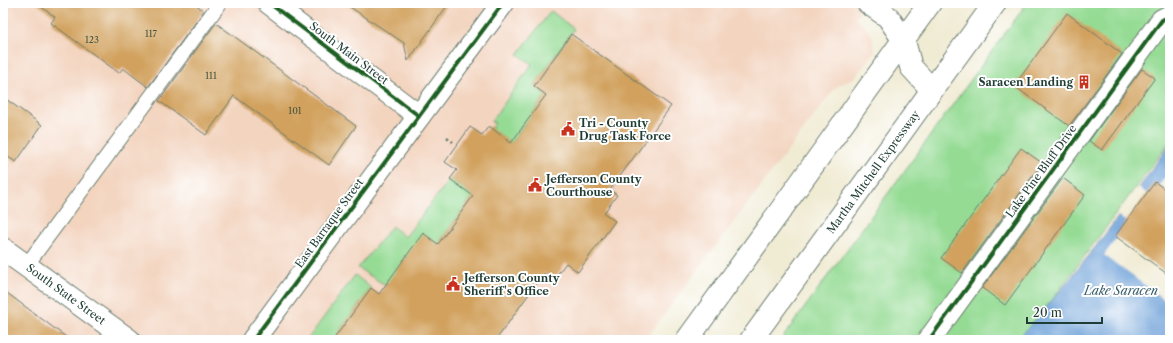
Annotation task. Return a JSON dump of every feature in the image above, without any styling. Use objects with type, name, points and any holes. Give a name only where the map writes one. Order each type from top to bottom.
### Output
[{"type":"main road","name":"South Main Street","points":[[269,3],[418,116]]},
{"type":"main road","name":"East Barraque Street","points":[[253,340],[503,3]]},
{"type":"main road","points":[[868,3],[888,17],[904,41],[911,67],[932,90]]},
{"type":"main road","points":[[687,340],[930,3]]},
{"type":"main road","name":"Martha Mitchell Expressway","points":[[751,340],[995,3]]},
{"type":"main road","name":"Lake Pine Bluff Drive","points":[[929,340],[1164,13]]},
{"type":"main road","name":"South State Street","points":[[3,249],[129,340]]},
{"type":"lane","points":[[26,266],[220,3]]},
{"type":"path","points":[[447,137],[453,142]]},
{"type":"shaded area","points":[[3,3],[866,3],[856,18],[872,35],[875,52],[855,77],[835,88],[645,340],[3,340]]},
{"type":"green space","points":[[1027,3],[1170,3],[1170,141],[1043,312],[1017,340],[781,340]]},
{"type":"green space","points":[[551,11],[574,29],[534,86],[546,95],[511,143],[491,128],[495,123],[491,122],[532,64],[518,54]]},
{"type":"green space","points":[[450,179],[473,196],[438,244],[385,285],[358,268],[392,226],[405,237]]},
{"type":"green space","points":[[355,275],[371,288],[333,340],[307,340]]},
{"type":"water","name":"Lake Saracen","points":[[1170,143],[1170,340],[1017,340],[1078,269],[1135,194]]},
{"type":"pier","points":[[1170,170],[1170,304],[1104,255],[1128,223],[1117,215],[1138,187],[1151,197]]},
{"type":"building","points":[[36,3],[194,3],[204,11],[148,87],[123,68],[119,73],[51,23],[55,17]]},
{"type":"building","points":[[344,3],[449,3],[408,61],[404,43]]},
{"type":"building","name":"Saracen Landing","points":[[1067,13],[1122,54],[1069,126],[1014,86]]},
{"type":"building","points":[[216,23],[356,126],[329,165],[234,96],[206,135],[159,101]]},
{"type":"building","name":"Jefferson County Courthouse","points":[[571,34],[671,106],[610,190],[617,195],[604,213],[615,221],[578,272],[566,263],[553,280],[544,273],[496,340],[333,340],[371,288],[379,294],[423,233],[438,244],[473,196],[450,179],[457,170],[445,162],[470,127],[482,135],[489,126],[511,143],[546,95],[534,86]]},
{"type":"building","points":[[1142,69],[1155,78],[1102,150],[1089,141]]},
{"type":"building","points":[[3,97],[42,125],[16,162],[3,154]]},
{"type":"building","points":[[1021,148],[1042,163],[962,273],[941,258]]},
{"type":"building","points":[[1063,178],[1085,195],[1005,305],[982,288]]},
{"type":"building","points":[[1155,182],[1170,193],[1170,276],[1115,236]]},
{"type":"building","points":[[3,290],[70,340],[3,340]]},
{"type":"cycle path","points":[[269,3],[419,116]]},
{"type":"cycle path","points":[[253,340],[503,3]]},
{"type":"cycle path","points":[[929,340],[1162,20],[1170,16]]},
{"type":"place","name":"Saracen Landing","points":[[1084,82]]},
{"type":"place","name":"Tri - County Drug Task Force","points":[[568,129]]},
{"type":"place","name":"Jefferson County Courthouse","points":[[535,185]]},
{"type":"place","name":"Jefferson County Sheriff's Office","points":[[453,284]]}]
